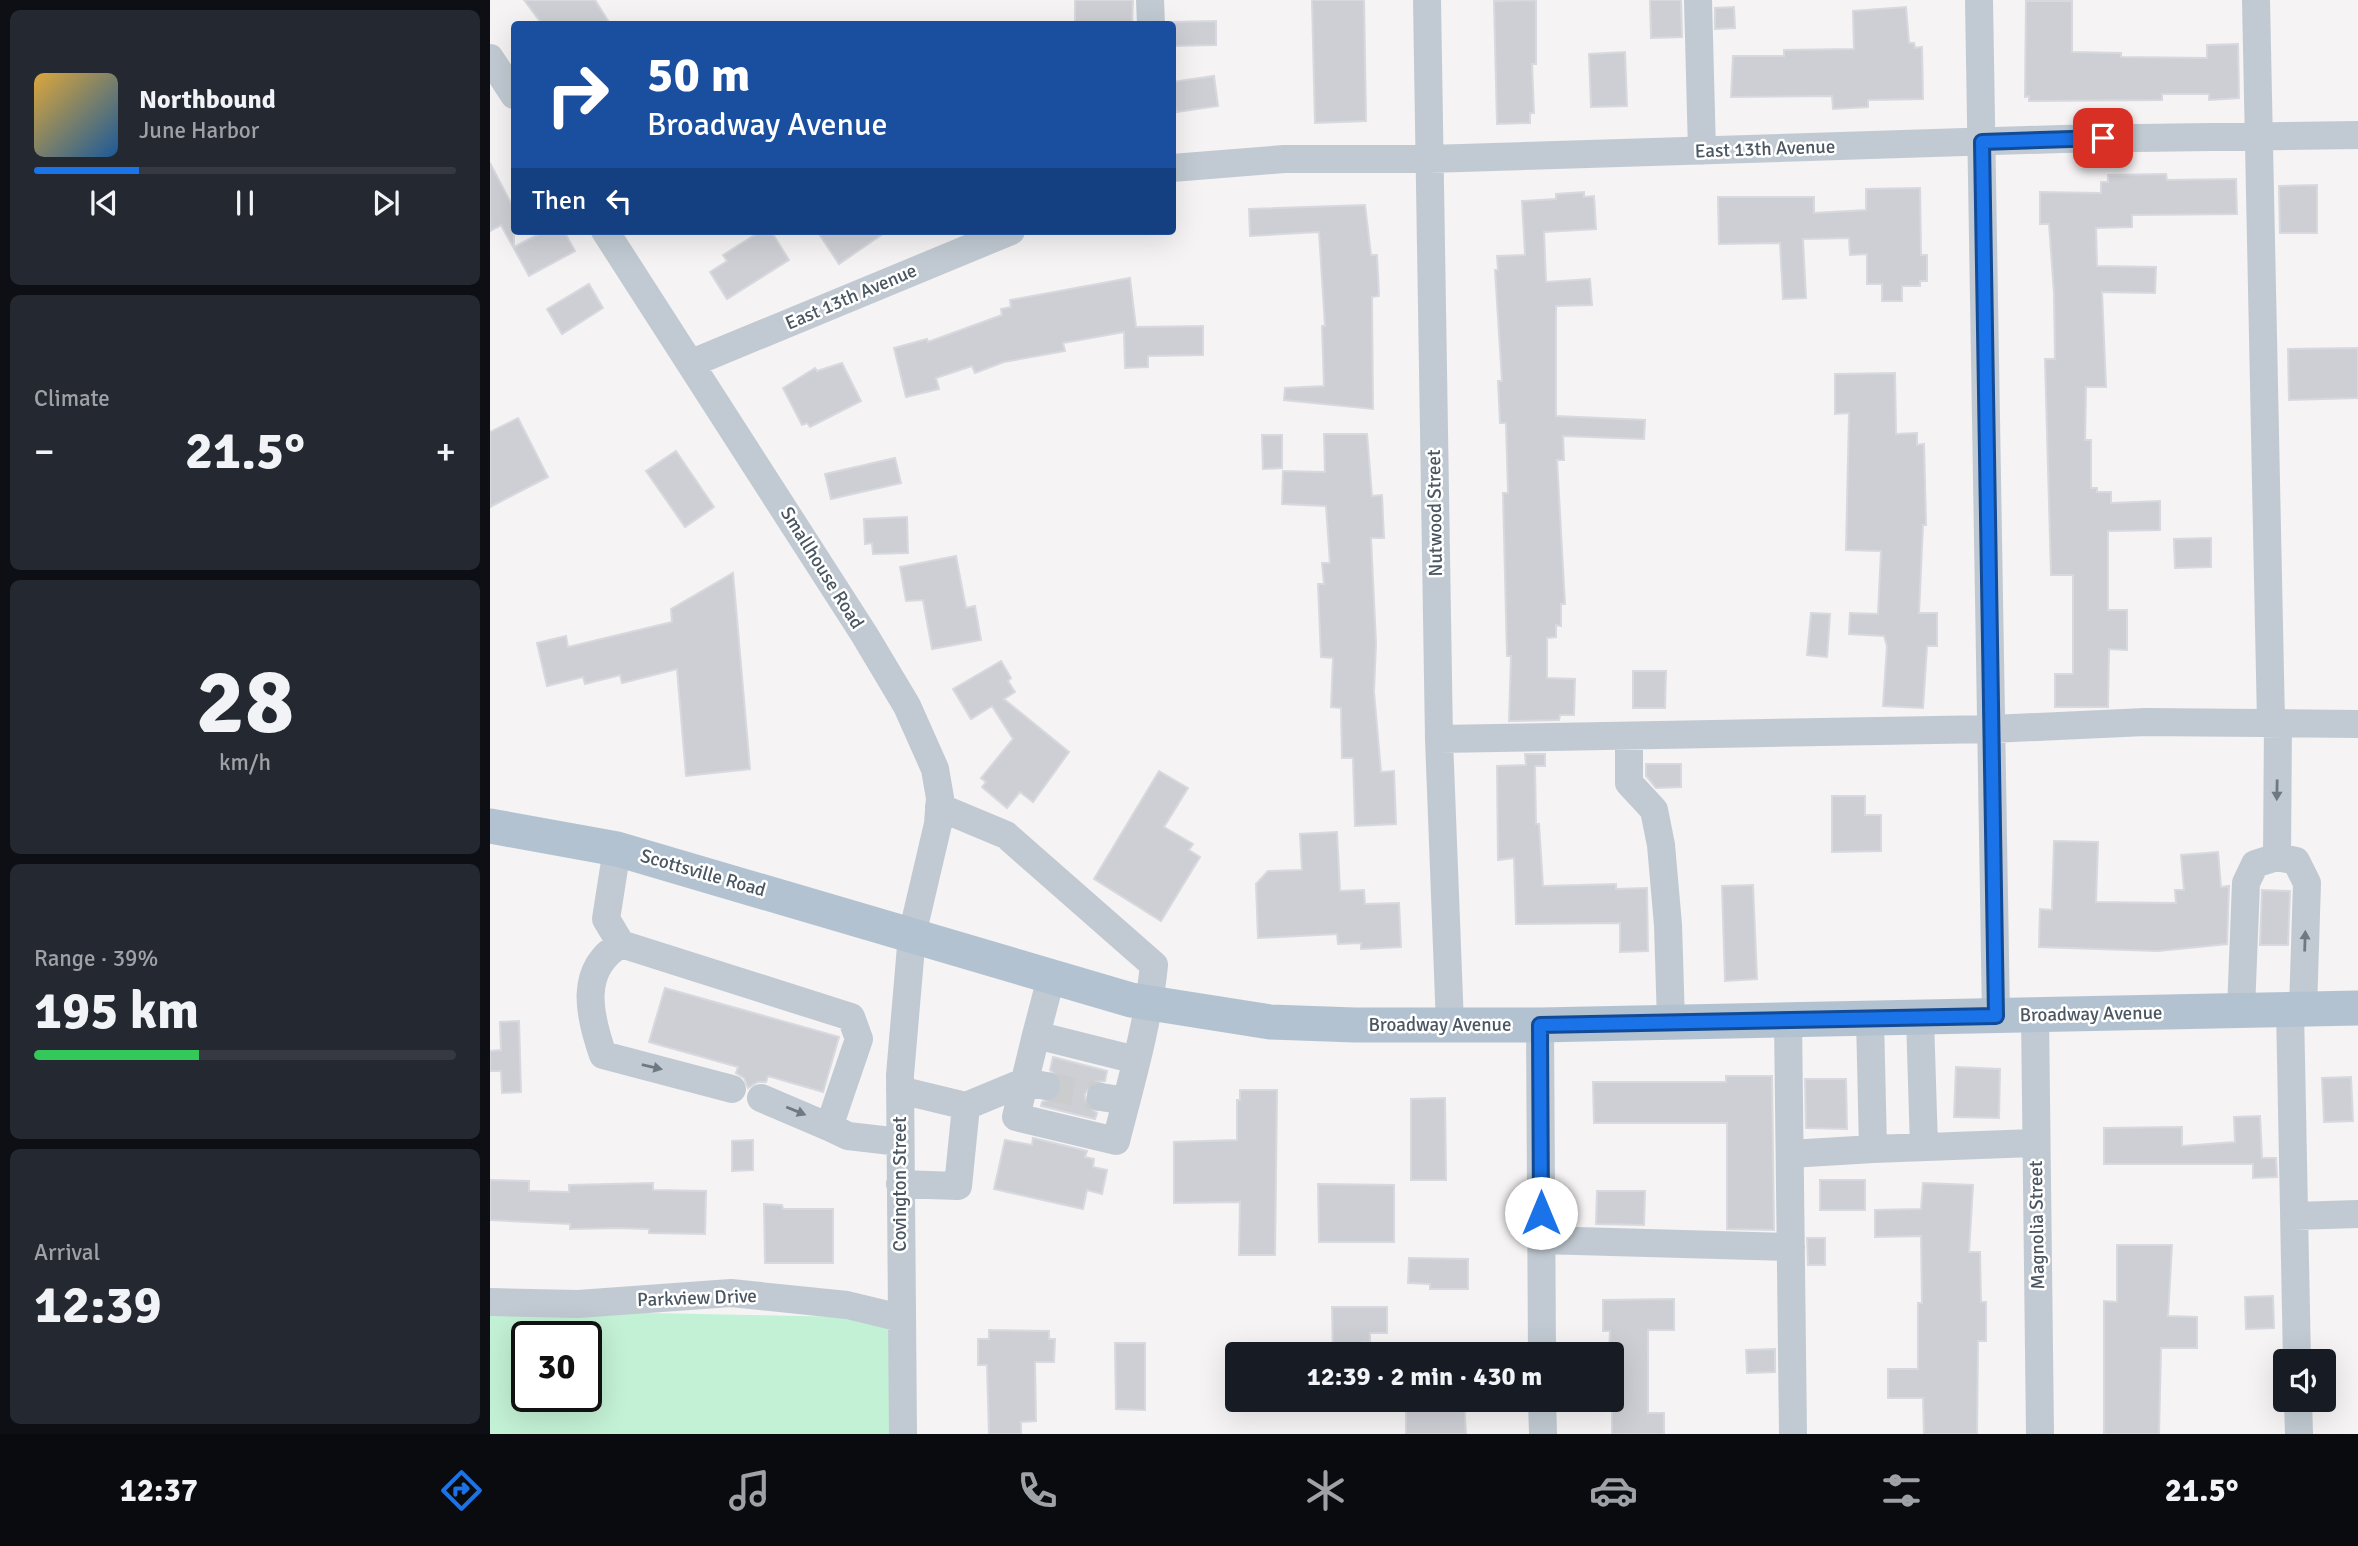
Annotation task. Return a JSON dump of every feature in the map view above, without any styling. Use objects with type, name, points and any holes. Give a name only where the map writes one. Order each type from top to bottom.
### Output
[{"type":"main road","name":"Scottsville Road","points":[[490,826],[617,849],[912,935]]},
{"type":"main road","name":"Broadway Avenue","points":[[912,935],[1051,978],[1150,1004],[1270,1022],[1540,1025],[2358,1008]]},
{"type":"street","points":[[1150,0],[1151,21]]},
{"type":"street","name":"Nutwood Street","points":[[1427,0],[1439,739],[1450,1025]]},
{"type":"street","points":[[1698,0],[1702,151]]},
{"type":"street","points":[[1979,0],[1996,1016]]},
{"type":"street","points":[[2256,0],[2277,857]]},
{"type":"street","points":[[490,58],[511,90]]},
{"type":"street","name":"East 13th Avenue","points":[[1176,168],[1284,159],[1429,159],[1982,142],[2358,135]]},
{"type":"street","name":"Smallhouse Road","points":[[608,235],[692,363],[906,706],[935,769],[939,807],[933,847],[912,935]]},
{"type":"street","name":"East 13th Avenue","points":[[692,363],[1001,235]]},
{"type":"street","points":[[1439,739],[1992,729],[2145,722],[2358,724]]},
{"type":"street","points":[[1629,736],[1629,783],[1654,810],[1661,845],[1668,925],[1671,1022]]},
{"type":"street","points":[[939,807],[1006,835],[1154,965],[1150,1004],[1136,1060],[1113,1099],[1116,1140],[1016,1117],[1035,1084],[1036,1035],[1051,978]]},
{"type":"street","points":[[617,849],[606,919],[621,944],[851,1017],[859,1039],[829,1127]]},
{"type":"street","points":[[2241,1010],[2246,883],[2255,864],[2277,857],[2296,861],[2308,883],[2297,1009],[2294,1216],[2297,1349]]},
{"type":"street","name":"Covington Street","points":[[903,1434],[900,1090],[912,935]]},
{"type":"street","points":[[621,944],[604,954],[593,974],[590,1012],[603,1055],[732,1089]]},
{"type":"street","name":"Magnolia Street","points":[[2035,1015],[2040,1434]]},
{"type":"street","points":[[1870,1018],[1873,1149]]},
{"type":"street","points":[[1920,1018],[1924,1147]]},
{"type":"street","points":[[1788,1020],[1793,1434]]},
{"type":"street","points":[[1540,1025],[1542,1342]]},
{"type":"street","points":[[1036,1035],[1136,1060]]},
{"type":"street","points":[[900,1090],[966,1106],[1035,1084]]},
{"type":"street","points":[[761,1098],[848,1136],[900,1142]]},
{"type":"street","points":[[900,1184],[958,1186],[966,1106]]},
{"type":"street","points":[[1790,1154],[2036,1143]]},
{"type":"street","points":[[2294,1216],[2358,1214]]},
{"type":"street","points":[[1541,1240],[1791,1247]]},
{"type":"street","name":"Parkview Drive","points":[[490,1302],[578,1304],[731,1293],[847,1305],[901,1318]]},
{"type":"street","points":[[1542,1412],[1543,1434]]},
{"type":"street","points":[[2298,1412],[2299,1434]]},
{"type":"green space","points":[[490,1310],[901,1318],[902,1434],[490,1434]]},
{"type":"building","points":[[524,0],[595,0],[608,21],[540,21]]},
{"type":"building","points":[[1075,0],[1133,0],[1132,21],[1075,21]]},
{"type":"building","points":[[1312,0],[1364,0],[1366,121],[1315,123]]},
{"type":"building","points":[[1536,0],[1536,64],[1532,64],[1534,113],[1530,113],[1530,123],[1497,124],[1494,1]]},
{"type":"building","points":[[1650,0],[1681,0],[1682,37],[1651,38]]},
{"type":"building","points":[[2026,1],[2072,1],[2072,52],[2121,53],[2121,57],[2207,58],[2207,45],[2238,44],[2239,98],[2209,100],[2209,94],[2162,94],[2162,100],[2029,101],[2029,96],[2025,97]]},
{"type":"building","points":[[1734,7],[1735,28],[1715,29],[1715,8]]},
{"type":"building","points":[[1906,7],[1909,43],[1914,43],[1915,48],[1922,47],[1923,99],[1868,100],[1868,107],[1833,109],[1832,96],[1731,97],[1733,56],[1784,56],[1784,50],[1854,49],[1853,11]]},
{"type":"building","points":[[1216,21],[1216,45],[1176,46],[1176,22]]},
{"type":"building","points":[[1625,52],[1627,106],[1591,107],[1589,54]]},
{"type":"building","points":[[1214,76],[1218,106],[1176,112],[1176,81]]},
{"type":"building","points":[[490,163],[511,203],[511,235],[514,235],[514,247],[537,235],[566,235],[575,251],[529,276],[501,225],[490,231]]},
{"type":"building","points":[[2166,174],[2167,180],[2236,179],[2237,214],[2132,215],[2132,227],[2096,228],[2097,266],[2156,267],[2155,293],[2102,292],[2106,387],[2086,387],[2085,440],[2091,440],[2091,488],[2097,488],[2097,492],[2111,492],[2111,503],[2160,501],[2160,530],[2108,531],[2108,610],[2127,610],[2127,650],[2109,649],[2108,707],[2055,707],[2055,674],[2073,674],[2073,575],[2051,575],[2045,359],[2055,359],[2054,293],[2049,224],[2040,224],[2040,192],[2101,193],[2101,182],[2108,182],[2108,175]]},
{"type":"building","points":[[2317,185],[2317,233],[2280,233],[2279,186]]},
{"type":"building","points":[[1920,188],[1921,255],[1927,255],[1927,281],[1920,281],[1920,286],[1902,286],[1902,301],[1882,301],[1882,284],[1867,284],[1867,254],[1850,255],[1849,238],[1803,239],[1806,298],[1783,299],[1780,243],[1719,244],[1718,197],[1814,197],[1814,213],[1866,210],[1866,189]]},
{"type":"building","points":[[1584,192],[1584,197],[1594,196],[1596,229],[1544,232],[1546,282],[1590,279],[1592,305],[1556,306],[1556,416],[1645,420],[1644,439],[1563,436],[1564,460],[1557,460],[1565,604],[1561,604],[1561,626],[1556,625],[1556,637],[1547,638],[1547,678],[1575,679],[1574,715],[1560,715],[1559,720],[1509,721],[1511,656],[1507,656],[1503,493],[1508,493],[1506,423],[1500,423],[1498,381],[1502,381],[1495,270],[1498,270],[1497,256],[1525,255],[1522,201],[1556,199],[1556,194]]},
{"type":"building","points":[[1365,205],[1371,255],[1377,255],[1379,296],[1372,297],[1373,409],[1284,400],[1285,388],[1324,386],[1322,326],[1325,326],[1319,232],[1250,236],[1249,209]]},
{"type":"building","points":[[755,235],[773,235],[789,260],[727,299],[710,272],[727,261],[723,255]]},
{"type":"building","points":[[820,235],[881,235],[839,264]]},
{"type":"building","points":[[1130,278],[1136,327],[1203,326],[1203,355],[1148,356],[1148,367],[1125,368],[1124,332],[1063,343],[1065,351],[1004,362],[975,373],[972,366],[936,378],[939,389],[906,397],[894,348],[927,339],[928,342],[1002,315],[1001,309],[1011,307],[1010,300]]},
{"type":"building","points":[[589,284],[603,308],[562,334],[547,309]]},
{"type":"building","points":[[2358,348],[2358,398],[2289,400],[2288,349]]},
{"type":"building","points":[[842,363],[861,401],[810,427],[807,423],[802,425],[783,388],[815,368],[817,371]]},
{"type":"building","points":[[1895,373],[1896,434],[1917,433],[1917,445],[1924,444],[1926,525],[1923,525],[1919,613],[1937,613],[1937,646],[1927,646],[1923,708],[1883,706],[1887,646],[1884,636],[1849,634],[1850,613],[1878,614],[1881,551],[1846,550],[1849,413],[1835,414],[1835,374]]},
{"type":"building","points":[[518,418],[548,477],[490,507],[490,432]]},
{"type":"building","points":[[1324,434],[1367,434],[1372,496],[1382,495],[1384,538],[1371,538],[1376,643],[1374,692],[1381,772],[1394,771],[1396,824],[1355,826],[1353,758],[1342,758],[1341,708],[1331,707],[1333,658],[1321,657],[1318,584],[1324,584],[1322,563],[1330,563],[1326,506],[1282,504],[1283,471],[1325,472]]},
{"type":"building","points":[[1262,435],[1282,435],[1282,468],[1263,469]]},
{"type":"building","points":[[676,451],[714,507],[685,527],[646,471]]},
{"type":"building","points":[[895,458],[901,483],[831,499],[825,474]]},
{"type":"building","points":[[907,517],[908,553],[873,554],[872,543],[865,544],[864,519]]},
{"type":"building","points":[[2211,538],[2211,567],[2175,568],[2174,539]]},
{"type":"building","points":[[956,556],[966,608],[975,606],[981,640],[932,649],[923,600],[906,601],[900,567]]},
{"type":"building","points":[[733,573],[750,769],[686,776],[677,669],[622,683],[620,675],[585,684],[583,677],[547,686],[537,643],[566,636],[568,647],[672,622],[671,609]]},
{"type":"building","points":[[1811,613],[1830,614],[1827,657],[1807,655]]},
{"type":"building","points":[[1001,661],[1011,678],[1008,681],[1015,692],[1004,699],[1069,752],[1033,802],[1020,792],[1007,808],[982,787],[986,782],[981,778],[1013,739],[992,706],[971,719],[953,689]]},
{"type":"building","points":[[1633,671],[1666,671],[1665,708],[1633,708]]},
{"type":"building","points":[[1525,754],[1545,754],[1545,766],[1535,766],[1536,824],[1539,824],[1543,886],[1616,884],[1616,889],[1647,888],[1648,951],[1620,952],[1620,923],[1516,924],[1514,858],[1498,860],[1497,766],[1526,765]]},
{"type":"building","points":[[1646,764],[1681,764],[1681,787],[1656,788],[1646,776]]},
{"type":"building","points":[[1159,771],[1188,788],[1164,827],[1193,844],[1189,850],[1200,857],[1161,921],[1094,879]]},
{"type":"building","points":[[1832,796],[1865,796],[1865,815],[1881,815],[1881,851],[1832,852]]},
{"type":"building","points":[[1337,832],[1340,891],[1364,890],[1365,904],[1399,903],[1401,947],[1361,949],[1361,943],[1338,944],[1337,934],[1258,938],[1256,884],[1268,871],[1302,870],[1300,834]]},
{"type":"building","points":[[2054,841],[2098,842],[2096,902],[2176,903],[2175,890],[2184,890],[2181,855],[2218,852],[2221,887],[2229,886],[2227,944],[2158,951],[2039,947],[2040,909],[2052,910]]},
{"type":"building","points":[[1753,885],[1757,979],[1725,981],[1722,886]]},
{"type":"building","points":[[2262,890],[2290,891],[2288,945],[2260,945]]},
{"type":"building","points":[[665,988],[839,1037],[823,1092],[768,1076],[766,1082],[758,1082],[748,1088],[744,1078],[736,1073],[738,1067],[649,1042]]},
{"type":"building","points":[[519,1021],[521,1092],[502,1093],[501,1071],[490,1071],[490,1051],[501,1050],[500,1022]]},
{"type":"building","points":[[1053,1057],[1107,1071],[1105,1081],[1094,1082],[1085,1094],[1086,1104],[1097,1113],[1095,1119],[1041,1106],[1042,1102],[1058,1097],[1062,1090],[1061,1080],[1050,1070]]},
{"type":"building","points":[[1956,1067],[2000,1069],[1999,1118],[1954,1117]]},
{"type":"building","points":[[1726,1076],[1772,1076],[1774,1230],[1727,1229],[1727,1123],[1594,1123],[1593,1082],[1726,1082]]},
{"type":"building","points":[[2351,1077],[2353,1121],[2324,1122],[2322,1078]]},
{"type":"building","points":[[1805,1079],[1846,1079],[1847,1129],[1806,1128]]},
{"type":"building","points":[[1240,1090],[1277,1090],[1275,1255],[1239,1255],[1240,1202],[1174,1203],[1174,1142],[1237,1140],[1237,1100],[1240,1100]]},
{"type":"building","points":[[1445,1098],[1446,1180],[1411,1180],[1411,1099]]},
{"type":"building","points":[[2260,1116],[2262,1158],[2276,1158],[2277,1177],[2253,1178],[2253,1164],[2104,1164],[2104,1128],[2182,1127],[2182,1146],[2235,1142],[2234,1117]]},
{"type":"building","points":[[1033,1138],[1087,1151],[1085,1157],[1094,1159],[1093,1167],[1107,1170],[1102,1194],[1087,1190],[1083,1209],[994,1189],[1005,1140],[1032,1145]]},
{"type":"building","points":[[753,1140],[753,1170],[732,1171],[732,1141]]},
{"type":"building","points":[[490,1180],[529,1181],[529,1191],[569,1192],[569,1185],[653,1183],[653,1190],[706,1191],[705,1234],[649,1233],[649,1229],[570,1229],[570,1224],[490,1220]]},
{"type":"building","points":[[1820,1180],[1865,1180],[1865,1210],[1820,1210]]},
{"type":"building","points":[[1923,1183],[1973,1185],[1969,1252],[1980,1252],[1981,1302],[1986,1302],[1986,1341],[1978,1341],[1977,1434],[1924,1434],[1923,1398],[1888,1398],[1888,1369],[1918,1369],[1918,1303],[1922,1303],[1921,1236],[1875,1237],[1875,1210],[1921,1209]]},
{"type":"building","points":[[1318,1184],[1394,1185],[1394,1242],[1319,1242]]},
{"type":"building","points":[[1597,1191],[1645,1191],[1644,1225],[1596,1224]]},
{"type":"building","points":[[764,1204],[782,1205],[783,1209],[833,1209],[833,1263],[765,1263]]},
{"type":"building","points":[[1807,1238],[1825,1238],[1825,1265],[1808,1265]]},
{"type":"building","points":[[2117,1245],[2172,1245],[2168,1316],[2197,1317],[2197,1348],[2161,1348],[2159,1434],[2104,1434],[2104,1301],[2117,1302]]},
{"type":"building","points":[[1409,1258],[1468,1259],[1468,1289],[1430,1289],[1430,1284],[1408,1283]]},
{"type":"building","points":[[2273,1296],[2274,1328],[2246,1329],[2245,1297]]},
{"type":"building","points":[[1674,1299],[1674,1330],[1648,1330],[1648,1413],[1664,1413],[1664,1434],[1612,1434],[1612,1412],[1624,1412],[1624,1342],[1610,1342],[1610,1331],[1603,1331],[1603,1300]]},
{"type":"building","points":[[1332,1307],[1387,1307],[1387,1333],[1370,1333],[1370,1342],[1333,1342]]},
{"type":"building","points":[[989,1330],[1049,1331],[1049,1339],[1055,1339],[1054,1362],[1035,1362],[1036,1421],[1021,1422],[1021,1434],[989,1434],[987,1365],[978,1365],[978,1339],[989,1339]]},
{"type":"building","points":[[1115,1343],[1145,1343],[1145,1410],[1116,1409]]},
{"type":"building","points":[[1775,1349],[1775,1372],[1747,1373],[1746,1350]]},
{"type":"building","points":[[1406,1412],[1465,1412],[1466,1434],[1406,1434]]},
{"type":"tunnel","points":[[1046,1086],[1101,1097]]},
{"type":"route","points":[[1541,1213],[1540,1025],[1996,1016],[1992,912],[1992,729],[1982,142],[2103,138]]}]
